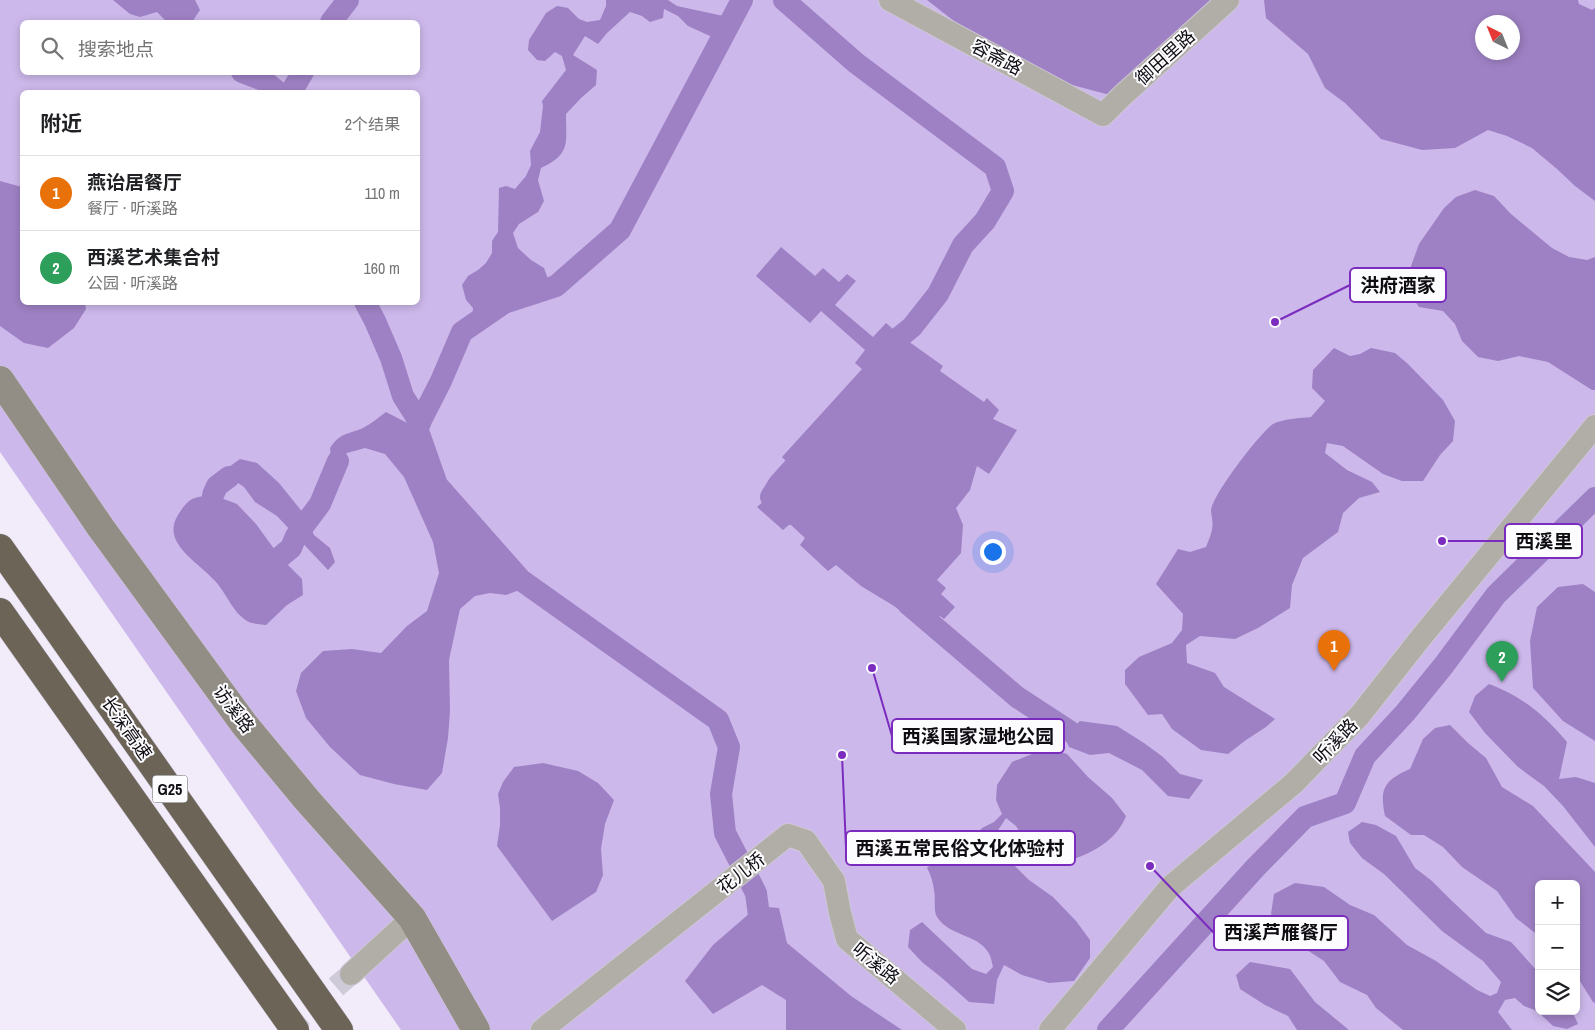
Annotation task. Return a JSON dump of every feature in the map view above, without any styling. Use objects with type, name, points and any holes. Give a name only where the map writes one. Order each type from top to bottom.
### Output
[{"type":"highway","name":"长深高速","points":[[0,548],[340,1030]]},
{"type":"highway","name":"长深高速","points":[[0,612],[295,1030]]},
{"type":"street","name":"容斋路","points":[[890,0],[1103,115]]},
{"type":"street","name":"御田里路","points":[[1103,115],[1228,0]]},
{"type":"street","name":"访溪路","points":[[0,380],[101,528],[244,724],[307,800],[412,918],[476,1030]]},
{"type":"street","name":"听溪路","points":[[1050,1030],[1170,887],[1294,783],[1360,715],[1419,640],[1595,426]]},
{"type":"street","name":"听溪路","points":[[788,835],[806,841],[834,881],[847,940],[955,1030]]},
{"type":"street","name":"花儿桥","points":[[542,1030],[788,835]]},
{"type":"street","points":[[351,974],[412,918]]},
{"type":"shaded area","points":[[0,0],[1595,0],[1595,1030],[401,1030],[0,452]]},
{"type":"shaded area","points":[[113,0],[195,0],[200,10],[193,20],[165,20],[157,12],[140,17],[130,14]]},
{"type":"shaded area","points":[[606,0],[668,0],[677,6],[733,18],[721,41],[688,26],[678,16],[664,9],[663,18],[650,22],[642,16],[630,12],[598,44],[585,36],[573,55],[597,70],[596,85],[566,114],[565,147],[558,158],[541,168],[538,180],[544,201],[538,212],[519,224],[513,233],[518,248],[531,260],[544,268],[551,288],[504,303],[472,325],[473,308],[466,300],[462,285],[468,276],[486,263],[492,253],[492,241],[498,232],[499,188],[506,186],[515,189],[526,176],[531,165],[530,151],[540,132],[542,101],[566,70],[562,56],[555,52],[545,61],[537,60],[528,50],[529,40],[546,13],[557,6],[568,8],[579,19],[587,22],[600,20],[606,6]]},
{"type":"shaded area","points":[[927,0],[1216,0],[1110,95],[1072,85],[1025,61],[963,28]]},
{"type":"shaded area","points":[[1264,0],[1578,0],[1579,4],[1592,10],[1595,8],[1595,201],[1532,148],[1507,136],[1488,130],[1455,148],[1422,150],[1381,139],[1345,103],[1325,88],[1308,54],[1266,18]]},
{"type":"shaded area","points":[[0,181],[20,186],[20,305],[85,305],[86,309],[74,328],[48,348],[24,343],[0,326]]},
{"type":"shaded area","points":[[1475,190],[1494,196],[1511,214],[1552,248],[1569,257],[1587,260],[1595,257],[1595,390],[1592,390],[1548,362],[1519,356],[1498,361],[1478,357],[1462,341],[1455,324],[1443,311],[1419,307],[1408,292],[1411,266],[1419,244],[1444,208],[1456,197]]},
{"type":"shaded area","points":[[781,247],[815,276],[823,268],[839,282],[847,274],[856,281],[835,305],[873,337],[886,323],[943,366],[940,371],[984,402],[987,398],[999,410],[993,419],[1017,430],[989,474],[977,466],[970,490],[956,508],[963,525],[961,553],[937,580],[946,588],[941,594],[955,607],[944,619],[940,616],[927,632],[894,606],[861,586],[836,565],[828,571],[800,545],[805,538],[790,524],[783,530],[757,507],[768,497],[771,497],[776,488],[770,480],[787,462],[782,457],[862,369],[855,363],[865,350],[821,311],[810,323],[756,276]]},
{"type":"shaded area","points":[[1334,348],[1350,356],[1360,354],[1371,348],[1395,353],[1443,400],[1455,421],[1453,441],[1440,455],[1423,481],[1402,481],[1383,474],[1343,446],[1327,443],[1325,453],[1347,470],[1372,482],[1380,492],[1359,498],[1343,513],[1338,532],[1303,558],[1292,585],[1290,608],[1258,628],[1235,639],[1200,636],[1186,645],[1187,663],[1215,673],[1224,687],[1275,719],[1228,754],[1201,750],[1172,729],[1162,714],[1148,715],[1125,684],[1125,670],[1139,657],[1172,643],[1182,630],[1183,614],[1156,584],[1178,549],[1190,552],[1206,547],[1212,529],[1211,511],[1213,503],[1248,451],[1267,430],[1273,424],[1281,421],[1311,417],[1325,401],[1312,388],[1313,370]]},
{"type":"shaded area","points":[[386,412],[417,428],[437,485],[530,586],[506,595],[490,593],[475,596],[460,609],[449,660],[450,711],[442,773],[427,790],[360,775],[330,747],[306,718],[296,691],[301,673],[323,651],[352,649],[381,653],[407,626],[427,611],[439,573],[433,542],[404,477],[385,454],[365,448],[347,453],[338,461],[331,457],[330,448],[338,439],[366,426]]},
{"type":"shaded area","points":[[240,459],[257,463],[279,483],[304,514],[314,535],[330,548],[335,562],[328,570],[277,516],[255,502],[244,487],[222,472]]},
{"type":"shaded area","points":[[213,495],[237,504],[256,524],[280,557],[302,579],[303,595],[287,605],[266,625],[251,623],[241,617],[218,584],[190,558],[177,542],[174,534],[174,525],[185,505],[192,499]]},
{"type":"shaded area","points":[[1583,584],[1595,592],[1595,741],[1563,721],[1533,688],[1530,641],[1537,607],[1558,587]]},
{"type":"shaded area","points":[[1489,684],[1532,707],[1567,742],[1559,779],[1576,777],[1595,783],[1595,847],[1563,806],[1544,786],[1518,767],[1485,733],[1469,712],[1475,696]]},
{"type":"shaded area","points":[[1080,721],[1117,726],[1163,757],[1180,774],[1203,780],[1189,799],[1168,796],[1142,770],[1109,753],[1090,755],[1069,747],[1064,736]]},
{"type":"shaded area","points":[[1450,725],[1486,758],[1502,787],[1533,806],[1595,872],[1595,1003],[1580,981],[1580,880],[1535,880],[1535,933],[1516,918],[1497,891],[1462,867],[1443,847],[1424,835],[1411,835],[1385,816],[1383,798],[1386,786],[1395,777],[1410,769],[1423,739],[1435,728]]},
{"type":"shaded area","points":[[1047,748],[1067,754],[1088,777],[1112,798],[1126,816],[1121,826],[1106,843],[1096,849],[1054,865],[1032,851],[1016,826],[1006,818],[995,835],[1007,858],[1029,880],[1053,897],[1076,921],[1090,940],[1090,958],[1074,981],[1049,983],[1022,975],[1004,965],[997,980],[994,1004],[969,1002],[922,962],[908,947],[910,930],[922,922],[972,969],[986,974],[993,967],[990,955],[983,946],[948,928],[937,917],[935,893],[927,868],[951,844],[964,842],[975,837],[982,828],[994,822],[1002,814],[996,800],[997,785],[1012,762]]},
{"type":"shaded area","points":[[543,763],[578,771],[598,783],[614,800],[605,824],[601,849],[603,875],[596,892],[552,921],[497,846],[500,825],[498,794],[503,782],[514,767]]},
{"type":"shaded area","points":[[1362,822],[1376,825],[1396,836],[1415,868],[1432,881],[1486,933],[1511,942],[1535,969],[1535,1010],[1524,1006],[1515,998],[1505,1000],[1498,1012],[1512,1030],[1403,1030],[1376,1008],[1367,995],[1340,982],[1324,961],[1293,941],[1271,914],[1274,894],[1295,883],[1324,887],[1350,905],[1374,915],[1407,945],[1436,961],[1477,990],[1490,996],[1497,993],[1501,982],[1483,961],[1442,931],[1384,874],[1362,858],[1350,843],[1348,832]]},
{"type":"shaded area","points":[[758,906],[779,908],[787,943],[851,996],[902,1030],[786,1030],[786,1000],[762,985],[713,1014],[685,981],[713,945]]},
{"type":"shaded area","points":[[1250,962],[1290,969],[1315,1002],[1349,1030],[1297,1030],[1288,1016],[1265,1005],[1240,989],[1236,975]]},
{"type":"shaded area","points":[[1541,1015],[1574,1015],[1578,1024],[1567,1029],[1553,1026]]},
{"type":"waterway","points":[[333,20],[348,0]]},
{"type":"waterway","points":[[742,0],[620,230],[556,286],[504,303],[462,332],[441,381],[417,428],[437,485],[521,580],[718,720],[729,747],[721,794],[725,833],[756,893],[760,923],[766,933]]},
{"type":"waterway","points":[[784,0],[856,63],[995,167],[1003,191],[985,221],[963,245],[938,294],[912,327],[901,336],[880,360]]},
{"type":"waterway","points":[[250,75],[263,80],[276,90]]},
{"type":"waterway","points":[[292,90],[301,75]]},
{"type":"waterway","points":[[367,305],[391,358],[403,396],[420,423]]},
{"type":"waterway","points":[[280,557],[291,548],[296,536],[320,504],[338,461]]},
{"type":"waterway","points":[[791,514],[771,497],[779,484],[796,465]]},
{"type":"waterway","points":[[213,495],[217,486],[229,477]]},
{"type":"waterway","points":[[1108,1030],[1256,867],[1305,817],[1345,803],[1365,756],[1405,713],[1444,665],[1496,595],[1595,498]]},
{"type":"waterway","points":[[909,605],[1017,697],[1069,731]]},
{"type":"tunnel","points":[[286,1030],[351,974]]},
{"type":"place","name":"洪府酒家","points":[[1275,322]]},
{"type":"place","name":"西溪里","points":[[1442,541]]},
{"type":"place","name":"西溪国家湿地公园","points":[[872,668]]},
{"type":"place","name":"燕诒居餐厅","points":[[1334,671]]},
{"type":"place","name":"西溪艺术集合村","points":[[1502,682]]},
{"type":"place","name":"西溪五常民俗文化体验村","points":[[842,755]]},
{"type":"place","name":"西溪芦雁餐厅","points":[[1150,866]]}]
